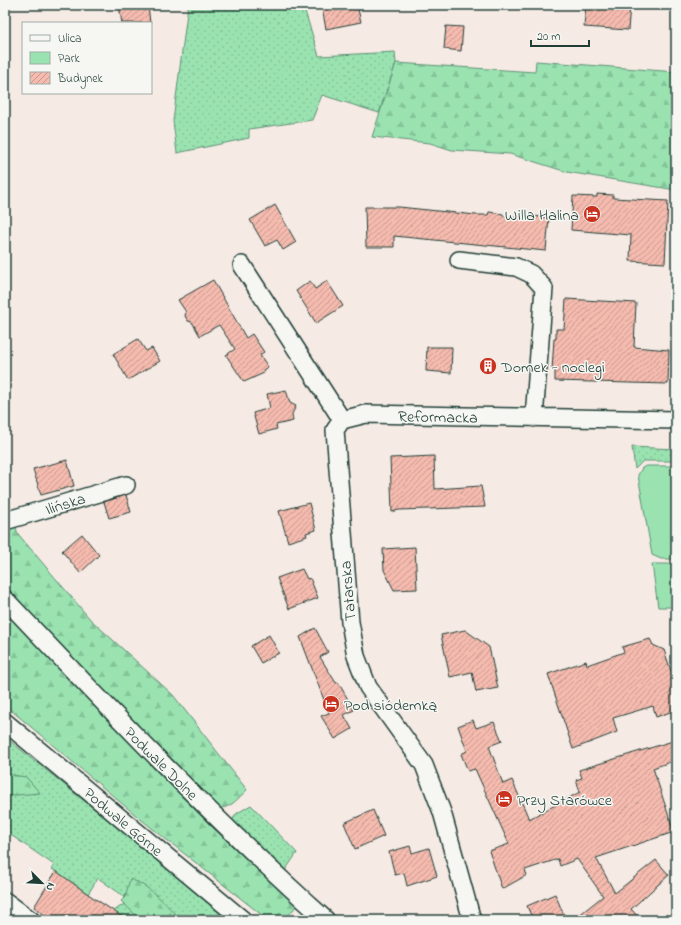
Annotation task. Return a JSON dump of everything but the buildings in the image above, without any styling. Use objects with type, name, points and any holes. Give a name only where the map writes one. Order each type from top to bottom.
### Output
[{"type":"street","points":[[459,260],[516,267],[531,274],[544,288],[534,418]]},
{"type":"street","points":[[242,265],[342,420]]},
{"type":"street","name":"Reformacka","points":[[342,420],[366,414],[676,420]]},
{"type":"street","name":"Tatarska","points":[[342,420],[335,430],[350,622],[356,656],[368,687],[424,765],[442,812],[472,920]]},
{"type":"street","name":"Ilińska","points":[[5,521],[126,485]]},
{"type":"street","name":"Podwale Dolne","points":[[5,599],[148,750],[277,876],[326,920]]},
{"type":"street","name":"Podwale Górne","points":[[5,722],[243,920]]},
{"type":"street","points":[[5,901],[31,920]]},
{"type":"green space","points":[[188,5],[303,5],[319,56],[395,52],[396,63],[379,113],[322,95],[312,120],[249,129],[249,138],[177,153],[173,121]]},
{"type":"green space","points":[[536,61],[676,72],[676,190],[567,172],[510,154],[452,150],[430,143],[372,137],[396,63],[535,72]]},
{"type":"green space","points":[[632,447],[676,449],[676,461],[643,461],[635,469]]},
{"type":"green space","points":[[646,466],[676,466],[676,559],[661,559],[652,555],[638,475],[642,468]]},
{"type":"green space","points":[[14,522],[18,534],[90,619],[173,695],[247,790],[233,803],[221,808],[217,807],[5,587],[5,525]]},
{"type":"green space","points":[[652,564],[676,564],[676,607],[658,607]]},
{"type":"green space","points":[[5,612],[211,826],[297,905],[288,916],[291,920],[268,920],[138,817],[5,705],[5,676],[8,672],[5,669]]},
{"type":"green space","points":[[5,737],[232,920],[108,920],[114,911],[124,904],[121,901],[125,897],[98,878],[88,894],[52,869],[54,865],[5,831]]},
{"type":"green space","points":[[5,774],[26,777],[40,793],[5,796]]},
{"type":"green space","points":[[251,805],[297,853],[284,872],[231,822],[236,814]]},
{"type":"green space","points":[[130,879],[145,886],[164,902],[181,920],[141,920],[121,901],[125,897]]},
{"type":"place","name":"Willa Halina","points":[[592,214]]},
{"type":"place","name":"Domek - noclegi","points":[[488,366]]},
{"type":"place","name":"Pod siódemką","points":[[331,704]]},
{"type":"place","name":"Przy Starówce","points":[[504,799]]}]
